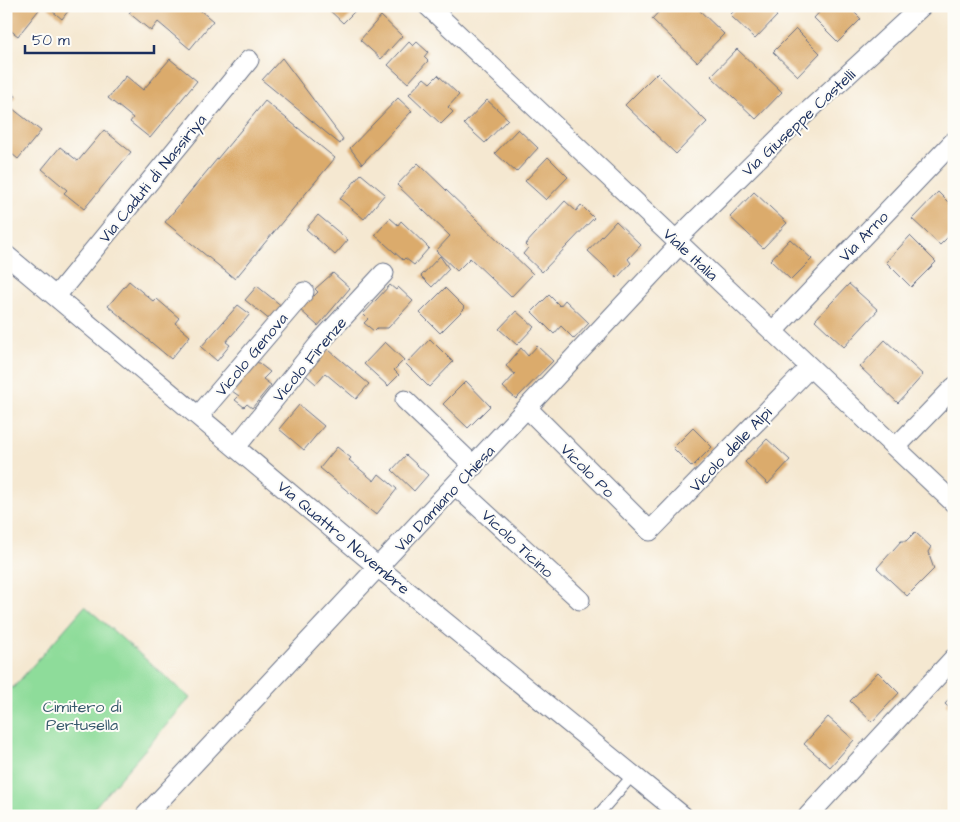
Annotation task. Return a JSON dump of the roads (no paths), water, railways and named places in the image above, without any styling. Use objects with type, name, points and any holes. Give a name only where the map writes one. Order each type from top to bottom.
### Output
[{"type":"street","name":"Viale Italia","points":[[428,6],[954,503]]},
{"type":"street","name":"Via Giuseppe Castelli","points":[[678,242],[779,138],[922,6]]},
{"type":"street","name":"Via Caduti di Nassiriya","points":[[56,296],[249,60]]},
{"type":"street","name":"Via Arno","points":[[773,330],[954,141]]},
{"type":"street","name":"Via Damiano Chiesa","points":[[145,816],[474,466],[678,242]]},
{"type":"street","name":"Via Quattro Novembre","points":[[6,255],[379,568],[684,816]]},
{"type":"street","name":"Vicolo Firenze","points":[[236,447],[322,340],[384,273]]},
{"type":"street","name":"Vicolo Genova","points":[[199,415],[304,292]]},
{"type":"street","name":"Vicolo delle Alpi","points":[[650,531],[810,367]]},
{"type":"street","points":[[896,447],[954,387]]},
{"type":"street","points":[[404,400],[474,466]]},
{"type":"street","name":"Vicolo Po","points":[[527,408],[650,531]]},
{"type":"street","name":"Vicolo Ticino","points":[[455,485],[580,600]]},
{"type":"street","points":[[808,816],[954,658]]},
{"type":"lane","points":[[597,816],[633,775]]},
{"type":"park label","name":"Cimitero di Pertusella","points":[[82,715]]}]
